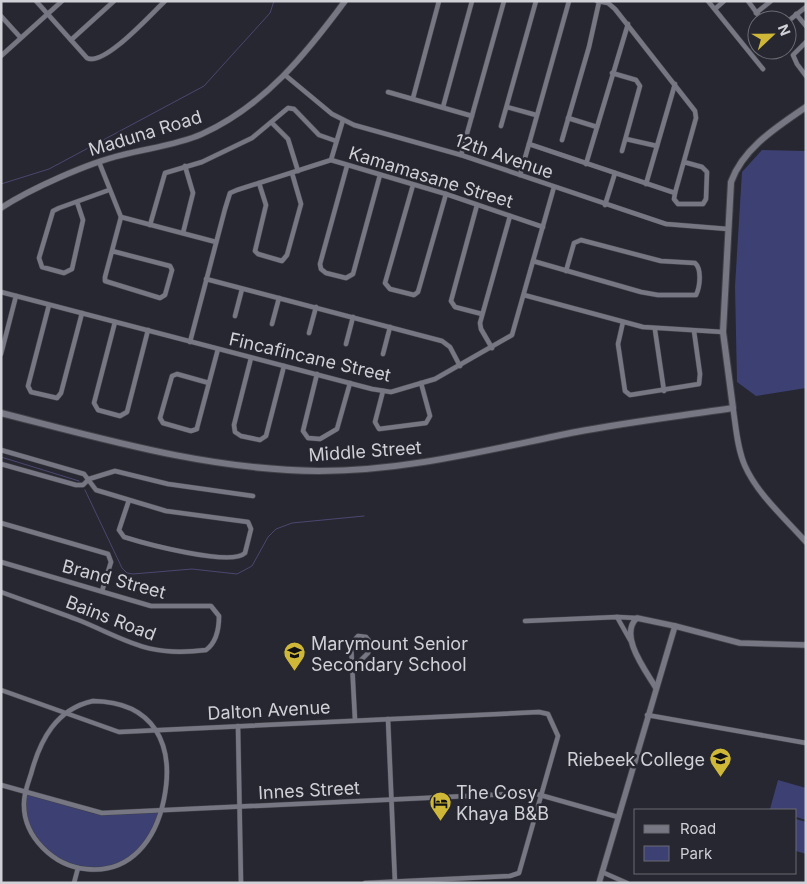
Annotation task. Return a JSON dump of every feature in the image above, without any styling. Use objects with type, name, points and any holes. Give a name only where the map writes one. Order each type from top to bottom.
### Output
[{"type":"main road","points":[[733,408],[723,332],[731,182],[737,167],[752,149],[806,107]]},
{"type":"main road","name":"Middle Street","points":[[1,413],[186,459],[266,469],[321,471],[376,468],[430,462],[577,432],[733,408]]},
{"type":"street","points":[[36,1],[91,60],[107,55],[165,1]]},
{"type":"street","points":[[1,56],[62,1]]},
{"type":"street","points":[[71,40],[114,1]]},
{"type":"street","name":"Maduna Road","points":[[1,208],[99,162],[201,134],[254,104],[285,75],[345,1]]},
{"type":"street","points":[[413,98],[439,1]]},
{"type":"street","points":[[443,107],[472,1]]},
{"type":"street","points":[[461,155],[504,1]]},
{"type":"street","points":[[502,126],[536,1]]},
{"type":"street","points":[[520,176],[569,1]]},
{"type":"street","points":[[562,140],[598,1],[611,5],[628,24],[693,107],[697,115],[674,193],[675,202],[678,204],[697,206],[705,202],[706,170],[684,162]]},
{"type":"street","points":[[708,1],[763,69]]},
{"type":"street","points":[[715,9],[724,1]]},
{"type":"street","points":[[760,10],[771,1]]},
{"type":"street","points":[[797,15],[806,26]]},
{"type":"street","points":[[1,16],[20,37]]},
{"type":"street","points":[[586,164],[628,24]]},
{"type":"street","points":[[806,42],[793,54],[797,64],[806,76]]},
{"type":"street","points":[[612,73],[636,80],[640,86],[622,151]]},
{"type":"street","name":"12th Avenue","points":[[285,75],[332,114],[343,120],[461,155],[666,224],[728,229]]},
{"type":"street","points":[[646,184],[675,84]]},
{"type":"street","points":[[388,92],[472,116]]},
{"type":"street","points":[[507,107],[536,116]]},
{"type":"street","points":[[150,225],[163,175],[185,166],[205,161],[254,138],[286,109],[292,108],[320,136],[336,141]]},
{"type":"street","points":[[568,118],[596,127]]},
{"type":"street","points":[[331,160],[343,120]]},
{"type":"street","points":[[272,123],[288,139],[298,171]]},
{"type":"street","points":[[626,138],[657,146]]},
{"type":"street","points":[[529,144],[674,193]]},
{"type":"street","name":"Kamamasane Street","points":[[190,342],[230,193],[259,183],[331,160],[446,194],[543,227]]},
{"type":"street","points":[[99,162],[121,217],[112,250],[105,277],[106,282],[160,298],[166,296],[172,267],[112,250]]},
{"type":"street","points":[[183,233],[193,193],[185,166]]},
{"type":"street","points":[[347,166],[320,264],[321,269],[326,273],[346,278],[352,275],[380,175]]},
{"type":"street","points":[[259,183],[266,205],[255,251],[258,254],[282,261],[287,257],[301,206],[292,173]]},
{"type":"street","points":[[605,205],[615,173]]},
{"type":"street","points":[[413,185],[386,282],[390,289],[414,295],[418,292],[446,194]]},
{"type":"street","name":"Fincafincane Street","points":[[1,292],[383,392],[394,392],[435,379],[492,348],[513,333],[554,187]]},
{"type":"street","points":[[77,202],[84,220],[72,269],[64,273],[42,267],[39,260],[50,215],[55,209],[109,190]]},
{"type":"street","points":[[478,205],[451,301],[455,307],[482,314]]},
{"type":"street","points":[[492,348],[481,328],[482,314],[510,216]]},
{"type":"street","points":[[121,217],[216,242]]},
{"type":"street","points":[[533,261],[566,271],[650,294],[691,296],[698,291],[700,269],[696,263],[651,259],[582,240],[574,243],[566,271]]},
{"type":"street","points":[[206,279],[445,342],[460,366]]},
{"type":"street","points":[[235,316],[242,288]]},
{"type":"street","points":[[524,295],[655,330],[723,332]]},
{"type":"street","points":[[1,354],[16,296]]},
{"type":"street","points":[[272,324],[279,298]]},
{"type":"street","points":[[49,305],[28,386],[32,392],[49,397],[57,398],[61,393],[82,313]]},
{"type":"street","points":[[309,334],[316,307]]},
{"type":"street","points":[[346,344],[353,317]]},
{"type":"street","points":[[114,322],[94,403],[98,410],[103,412],[121,416],[126,412],[148,330]]},
{"type":"street","points":[[623,322],[618,344],[625,391],[634,395],[700,383],[694,331]]},
{"type":"street","points":[[383,354],[390,327]]},
{"type":"street","points":[[655,330],[664,391]]},
{"type":"street","points":[[209,383],[177,374],[172,376],[160,418],[163,423],[191,431],[197,428],[209,383],[218,349]]},
{"type":"street","points":[[252,358],[234,425],[235,432],[241,436],[260,440],[266,436],[284,366]]},
{"type":"street","points":[[317,374],[303,432],[308,438],[320,439],[337,429],[350,383]]},
{"type":"street","points":[[383,392],[375,421],[379,429],[426,423],[430,416],[422,384]]},
{"type":"street","points":[[733,408],[744,465],[766,497],[806,542]]},
{"type":"street","points":[[1,450],[84,474],[96,490],[129,500],[186,515],[248,522],[251,528],[245,553],[235,558],[184,553],[124,537],[119,530],[129,500]]},
{"type":"street","points":[[1,464],[76,485],[83,485],[89,479],[116,471],[168,484],[254,496]]},
{"type":"street","points":[[1,523],[108,554],[111,562],[102,591]]},
{"type":"street","name":"Brand Street","points":[[1,562],[158,607],[211,606],[218,613],[218,632],[212,644]]},
{"type":"street","name":"Bains Road","points":[[1,592],[81,621],[142,648],[160,651],[206,650],[212,644]]},
{"type":"street","points":[[617,617],[656,688]]},
{"type":"street","points":[[525,621],[617,617],[637,618],[746,644],[806,645]]},
{"type":"street","points":[[630,640],[630,628],[637,618]]},
{"type":"street","points":[[599,883],[647,715],[675,626]]},
{"type":"street","points":[[353,668],[370,648],[369,640],[364,637],[355,638],[350,644],[355,720]]},
{"type":"street","name":"Dalton Avenue","points":[[1,690],[116,731],[546,713],[558,736],[542,794]]},
{"type":"street","points":[[101,701],[124,706],[144,716],[155,729],[164,750],[168,772],[162,810],[150,838],[133,858],[107,869],[78,868],[59,860],[38,842],[26,820],[25,792],[40,745],[47,732],[64,714],[84,703],[101,701]]},
{"type":"street","points":[[647,715],[806,743]]},
{"type":"street","points":[[388,719],[395,882]]},
{"type":"street","points":[[238,726],[241,883]]},
{"type":"street","name":"Innes Street","points":[[1,785],[97,813],[542,794],[618,817]]},
{"type":"street","points":[[364,883],[510,876],[517,874],[521,869],[542,794]]},
{"type":"street","points":[[74,883],[78,868]]},
{"type":"street","points":[[602,872],[627,883]]},
{"type":"street","points":[[510,876],[510,883]]},
{"type":"green space","points":[[762,150],[806,151],[806,388],[756,396],[737,382],[735,286],[742,172]]},
{"type":"green space","points":[[778,780],[806,788],[806,820],[797,817],[797,809],[770,809]]},
{"type":"green space","points":[[22,792],[95,814],[161,811],[141,850],[125,864],[107,869],[67,866],[35,838],[22,805]]},
{"type":"green space","points":[[797,819],[806,822],[806,854],[797,851]]},
{"type":"waterway","points":[[1,184],[49,169],[204,86],[270,13],[274,1]]},
{"type":"waterway","points":[[1,457],[79,481]]},
{"type":"waterway","points":[[85,490],[122,568],[127,573],[133,574],[192,569],[237,574],[252,566],[268,537],[276,529],[292,523],[364,516]]},
{"type":"place","name":"Marymount Senior Secondary School","points":[[295,672]]},
{"type":"place","name":"Riebeek College","points":[[721,778]]},
{"type":"place","name":"The Cosy Khaya B&B","points":[[440,821]]}]
